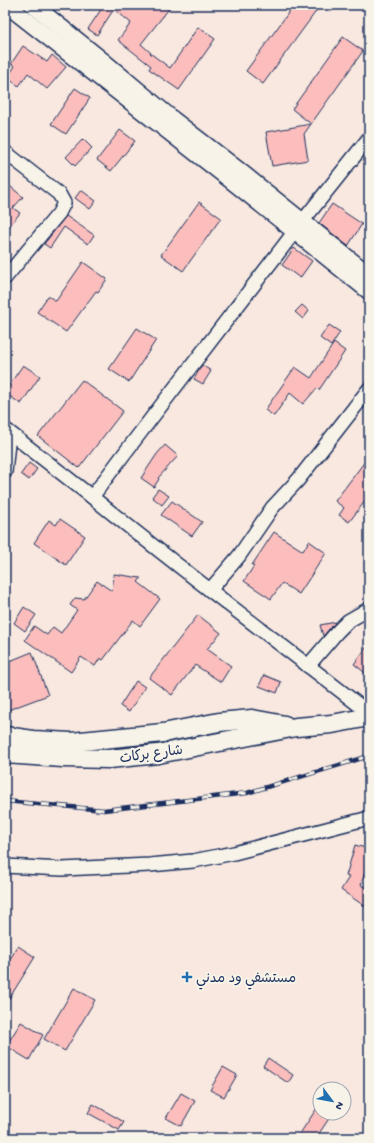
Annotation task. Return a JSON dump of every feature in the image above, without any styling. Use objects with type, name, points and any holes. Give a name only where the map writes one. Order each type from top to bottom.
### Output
[{"type":"main road","name":"شارع بركات","points":[[5,754],[63,758],[109,759],[158,754],[296,727],[332,724],[369,717]]},
{"type":"main road","name":"شارع بركات","points":[[5,736],[33,740],[71,742],[163,733],[219,722],[252,719],[296,727]]},
{"type":"street","points":[[7,5],[237,185],[369,275]]},
{"type":"street","points":[[33,5],[299,227],[369,291]]},
{"type":"street","points":[[92,497],[369,138]]},
{"type":"street","points":[[5,152],[59,194],[64,203],[59,213],[5,278]]},
{"type":"street","points":[[210,590],[239,556],[272,508],[298,480],[369,390]]},
{"type":"street","points":[[7,431],[168,558],[369,713]]},
{"type":"street","points":[[5,472],[7,431]]},
{"type":"street","points":[[308,666],[348,621],[369,609]]},
{"type":"street","points":[[5,866],[62,869],[150,866],[193,861],[369,818]]},
{"type":"building","points":[[104,5],[172,5],[141,44],[170,68],[198,27],[215,39],[179,90],[149,69],[151,66],[118,40],[131,23],[114,9],[97,35],[88,29]]},
{"type":"building","points":[[294,5],[309,5],[317,10],[263,84],[246,71]]},
{"type":"building","points":[[343,37],[363,51],[311,124],[292,109]]},
{"type":"building","points":[[23,46],[47,62],[52,55],[66,67],[47,89],[28,73],[19,86],[7,78],[15,66],[11,64]]},
{"type":"building","points":[[75,88],[90,98],[66,134],[51,124]]},
{"type":"building","points":[[311,124],[304,134],[308,160],[272,166],[266,132]]},
{"type":"building","points":[[120,130],[135,141],[111,171],[97,160]]},
{"type":"building","points":[[83,139],[92,148],[75,166],[66,157]]},
{"type":"building","points":[[5,182],[23,197],[13,208],[20,213],[5,232]]},
{"type":"building","points":[[81,190],[96,201],[90,209],[75,198]]},
{"type":"building","points":[[199,202],[221,218],[183,271],[161,255]]},
{"type":"building","points":[[332,204],[362,224],[348,246],[319,223]]},
{"type":"building","points":[[66,216],[94,235],[88,244],[64,227],[50,248],[44,244]]},
{"type":"building","points":[[294,248],[312,261],[300,278],[282,265]]},
{"type":"building","points":[[83,262],[107,279],[98,292],[96,291],[66,332],[37,312],[48,296],[56,301]]},
{"type":"building","points":[[302,305],[309,311],[303,319],[295,312]]},
{"type":"building","points":[[329,325],[340,332],[331,346],[320,338]]},
{"type":"building","points":[[137,328],[156,340],[129,382],[109,369]]},
{"type":"building","points":[[334,343],[345,351],[319,390],[317,388],[303,404],[290,393],[274,416],[265,410],[295,367],[311,378]]},
{"type":"building","points":[[23,365],[40,376],[21,404],[5,393],[5,391]]},
{"type":"building","points":[[202,365],[211,371],[203,384],[194,379]]},
{"type":"building","points":[[82,380],[123,411],[79,468],[38,436]]},
{"type":"building","points":[[165,445],[178,456],[158,478],[159,479],[154,487],[141,478]]},
{"type":"building","points":[[369,456],[369,496],[349,522],[339,515],[344,508],[335,501]]},
{"type":"building","points":[[29,463],[37,469],[29,480],[21,474]]},
{"type":"building","points":[[158,489],[169,496],[162,505],[152,497]]},
{"type":"building","points":[[172,501],[202,522],[192,536],[161,515]]},
{"type":"building","points":[[60,519],[85,536],[66,565],[34,543],[49,520],[56,525]]},
{"type":"building","points":[[274,532],[303,551],[309,541],[326,553],[299,594],[282,583],[271,599],[244,581],[254,566],[252,565]]},
{"type":"building","points":[[114,574],[141,578],[138,582],[160,599],[140,626],[133,620],[103,660],[100,658],[95,666],[81,657],[71,672],[25,640],[34,626],[47,635],[53,627],[61,633],[77,610],[70,605],[75,598],[84,599],[97,581],[112,591]]},
{"type":"building","points":[[24,607],[36,615],[25,631],[14,623]]},
{"type":"building","points":[[198,615],[221,633],[207,649],[231,666],[221,682],[195,665],[172,695],[149,678]]},
{"type":"building","points":[[336,622],[331,627],[323,636],[320,625]]},
{"type":"building","points":[[369,644],[369,676],[354,664]]},
{"type":"building","points":[[32,652],[48,695],[8,710],[5,703],[5,663]]},
{"type":"building","points":[[264,675],[281,682],[277,693],[259,686]]},
{"type":"building","points":[[136,681],[145,687],[129,712],[120,706]]},
{"type":"building","points":[[355,845],[369,849],[369,858],[361,885],[369,890],[369,909],[341,890],[349,877],[346,876]]},
{"type":"building","points":[[18,946],[35,957],[5,1005],[5,967]]},
{"type":"building","points":[[74,988],[95,1000],[65,1051],[44,1039]]},
{"type":"building","points":[[21,1022],[43,1035],[29,1060],[6,1046]]},
{"type":"building","points":[[268,1058],[293,1075],[288,1083],[263,1066]]},
{"type":"building","points":[[223,1067],[237,1075],[224,1097],[210,1090]]},
{"type":"building","points":[[181,1093],[195,1101],[181,1126],[166,1118]]},
{"type":"building","points":[[93,1104],[124,1122],[119,1130],[88,1113]]},
{"type":"building","points":[[312,1116],[312,1121],[327,1121],[316,1138],[297,1138]]},
{"type":"railway","points":[[5,801],[104,810],[247,793],[369,756]]},
{"type":"place","name":"مستشفي ود مدني","points":[[187,977]]}]
